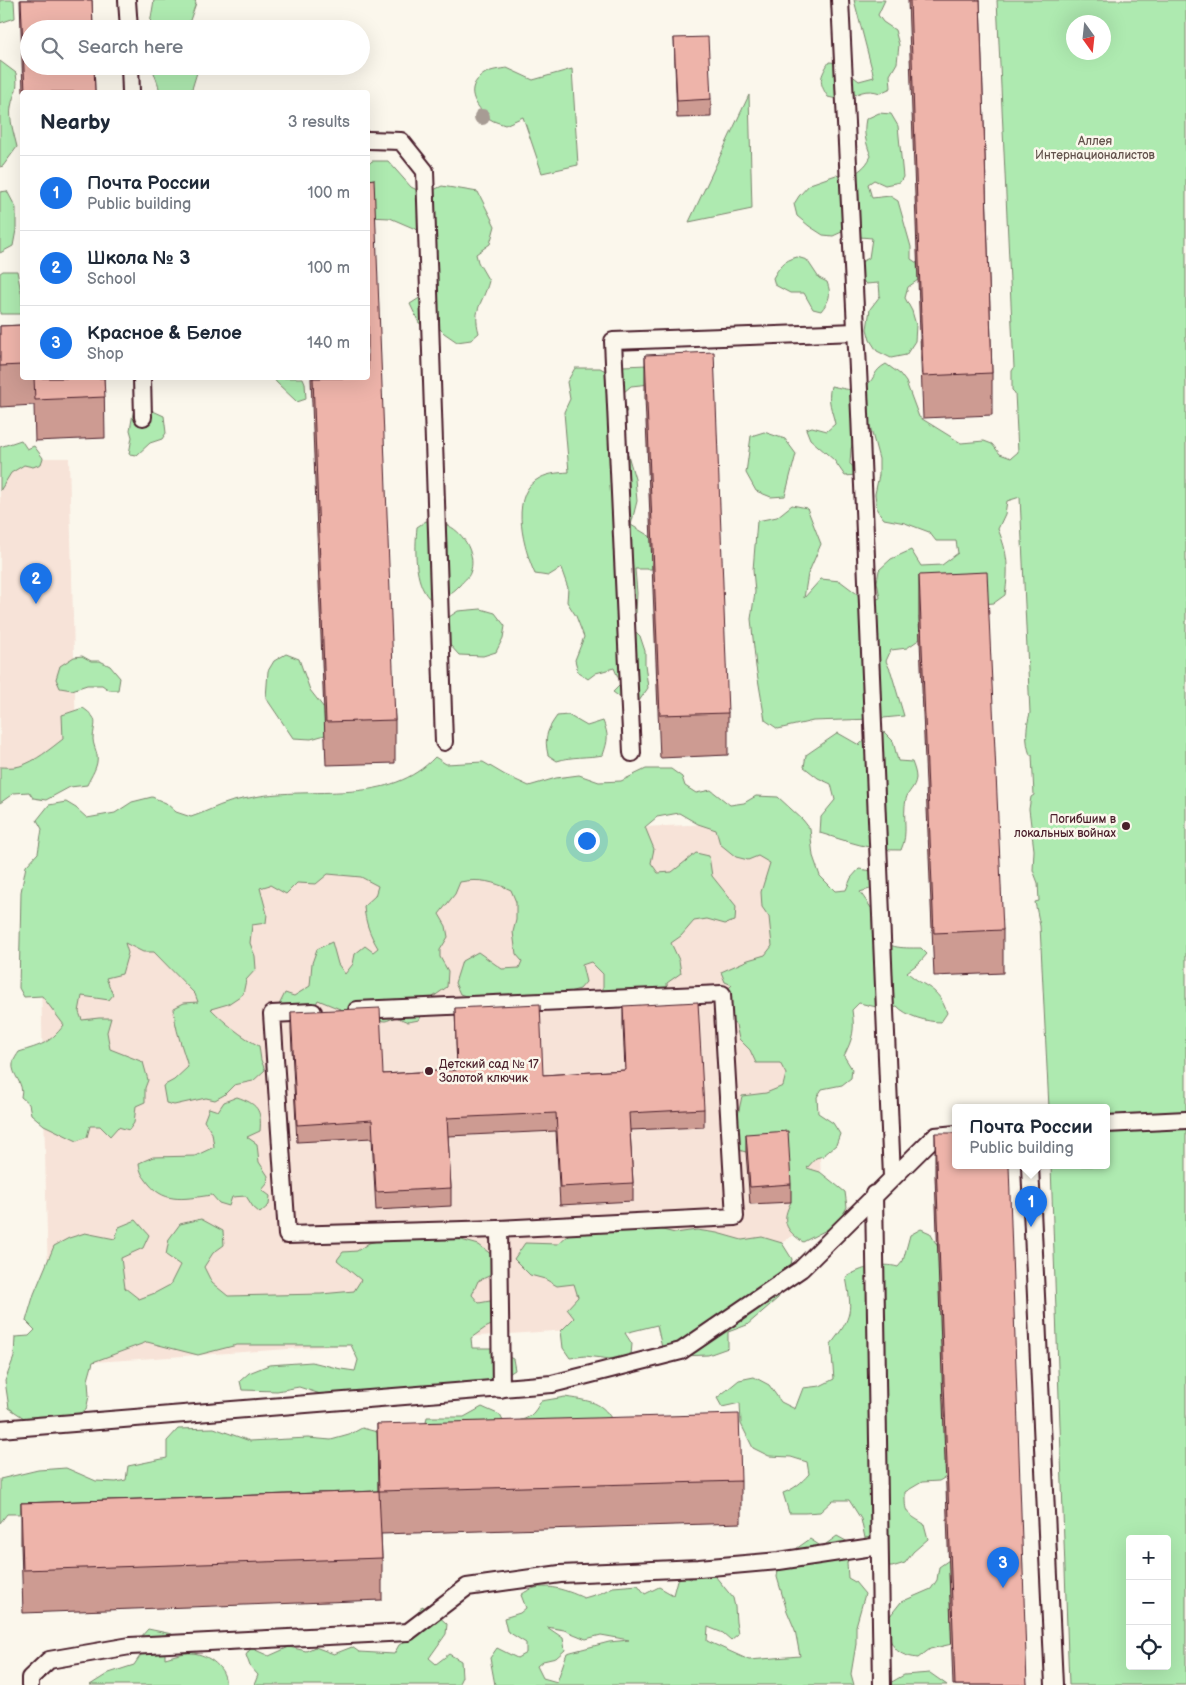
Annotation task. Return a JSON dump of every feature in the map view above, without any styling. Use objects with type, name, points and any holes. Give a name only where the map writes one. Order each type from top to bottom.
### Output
[{"type":"lane","points":[[127,0],[128,20]]},
{"type":"lane","points":[[840,0],[892,1177]]},
{"type":"lane","points":[[130,75],[131,90]]},
{"type":"lane","points":[[370,140],[401,141],[425,172],[444,742]]},
{"type":"lane","points":[[632,753],[613,341],[856,332]]},
{"type":"lane","points":[[142,380],[143,417]]},
{"type":"lane","points":[[722,994],[735,1217],[499,1229],[287,1235],[272,1014],[722,994]]},
{"type":"lane","points":[[1110,1124],[1186,1120]]},
{"type":"lane","points":[[0,1429],[552,1384],[680,1351],[801,1269],[874,1194],[935,1136],[952,1134]]},
{"type":"lane","points":[[1030,1169],[1054,1685]]},
{"type":"lane","points":[[874,1194],[882,1685]]},
{"type":"lane","points":[[499,1229],[501,1389]]},
{"type":"lane","points":[[30,1685],[30,1678],[49,1660],[130,1646],[408,1632],[466,1587],[560,1574],[699,1568],[779,1562],[879,1546]]},
{"type":"shaded area","points":[[0,450],[1,458],[69,458],[77,775],[0,779]]},
{"type":"shaded area","name":"Детский сад № 17 Золотой ключик","points":[[803,820],[823,1216],[657,1324],[50,1365],[38,853]]},
{"type":"green space","points":[[0,0],[14,0],[15,18],[0,23]]},
{"type":"green space","points":[[154,0],[195,0],[196,3],[190,20],[151,20]]},
{"type":"green space","points":[[854,0],[885,0],[878,15],[883,22],[895,30],[899,45],[897,63],[890,75],[891,88],[880,93],[862,92],[845,101],[828,97],[823,87],[821,80],[829,62],[843,63],[850,74],[859,81],[874,77]]},
{"type":"green space","name":"Аллея Интернационалистов","points":[[997,0],[1186,0],[1186,1685],[1069,1685],[1051,1169],[1110,1169],[1110,1104],[1049,1104],[1040,926],[1035,902],[1039,901],[1038,883],[1033,870],[1034,850],[1029,809],[1031,797],[1034,795],[1032,755],[1030,755],[1028,750],[1027,740],[1030,713],[1020,497],[1007,501],[1005,514],[998,529],[1007,561],[1005,595],[994,603],[971,605],[919,617],[920,639],[907,648],[891,650],[886,661],[904,716],[813,721],[778,729],[765,720],[756,667],[751,619],[755,592],[753,570],[757,521],[777,517],[792,505],[807,508],[821,544],[808,574],[804,598],[821,579],[840,581],[868,602],[880,598],[877,582],[879,570],[891,559],[911,550],[921,566],[942,565],[958,553],[956,541],[936,541],[929,532],[905,523],[884,519],[877,510],[875,494],[879,475],[879,459],[870,426],[860,418],[851,449],[850,464],[858,470],[857,475],[845,476],[834,460],[810,439],[806,429],[812,427],[827,431],[835,424],[830,401],[831,386],[850,390],[864,388],[879,369],[886,364],[900,374],[906,382],[919,417],[961,443],[984,441],[992,444],[1000,454],[1011,458],[1018,452],[1015,393],[1012,390],[1012,371],[1014,368]]},
{"type":"green space","points":[[0,61],[16,73],[17,88],[12,101],[11,117],[17,147],[3,166],[0,167]]},
{"type":"green space","points":[[507,68],[533,80],[572,69],[578,165],[542,173],[523,117],[505,125],[490,119],[476,103],[473,91],[478,79],[489,72]]},
{"type":"green space","points":[[155,75],[196,75],[192,90],[159,90]]},
{"type":"green space","points":[[749,95],[752,209],[689,222]]},
{"type":"green space","points":[[879,113],[891,114],[898,126],[903,177],[900,182],[885,185],[874,180],[868,184],[872,198],[890,196],[898,201],[911,247],[911,259],[917,263],[918,280],[908,287],[905,298],[912,311],[916,325],[915,341],[906,355],[891,358],[877,351],[870,340],[867,329],[870,309],[880,296],[879,283],[866,284],[858,275],[857,264],[869,258],[872,238],[860,237],[844,231],[833,236],[823,235],[797,216],[794,204],[810,184],[836,175],[849,179],[864,167],[871,156],[866,138],[866,119]]},
{"type":"green space","points":[[372,161],[388,161],[411,187],[425,194],[442,186],[478,192],[495,226],[490,244],[476,254],[478,262],[489,281],[479,306],[477,325],[479,333],[471,340],[457,342],[434,323],[430,326],[419,323],[410,304],[421,297],[427,234],[390,218],[370,217],[370,163]]},
{"type":"green space","points":[[7,191],[16,208],[16,230],[13,246],[0,253],[0,192]]},
{"type":"green space","points":[[797,257],[807,260],[819,278],[827,282],[829,298],[821,311],[813,309],[804,293],[790,293],[775,285],[773,278],[780,267],[788,260]]},
{"type":"green space","points":[[3,271],[17,271],[20,287],[20,314],[0,314],[0,273]]},
{"type":"green space","points":[[647,365],[660,383],[631,386],[623,393],[624,405],[627,411],[617,425],[617,442],[628,455],[635,479],[637,501],[631,525],[651,537],[652,569],[635,569],[636,613],[626,622],[640,636],[645,651],[648,688],[639,701],[629,704],[613,692],[621,684],[614,668],[596,673],[588,679],[578,672],[575,660],[584,637],[576,616],[567,602],[568,588],[561,568],[548,576],[535,574],[524,539],[521,512],[527,489],[535,481],[547,475],[569,472],[564,412],[570,399],[567,382],[575,368],[600,368],[615,376],[623,366]]},
{"type":"green space","points":[[275,380],[304,380],[306,399],[297,402]]},
{"type":"green space","points":[[143,401],[153,411],[164,416],[166,433],[162,439],[150,443],[137,455],[129,454],[132,437],[130,430],[135,402]]},
{"type":"green space","points":[[764,432],[785,439],[796,454],[785,496],[771,497],[756,491],[746,473],[751,436]]},
{"type":"green space","points":[[21,440],[27,449],[34,446],[43,458],[41,464],[33,467],[24,465],[11,473],[0,491],[0,447]]},
{"type":"green space","points":[[426,521],[438,522],[454,529],[464,539],[472,559],[472,566],[467,578],[454,591],[438,598],[429,598],[424,591],[418,574],[416,555],[417,527]]},
{"type":"green space","points":[[481,609],[495,613],[505,626],[503,638],[496,652],[483,656],[459,655],[440,634],[440,623],[458,611]]},
{"type":"green space","points":[[286,654],[299,659],[310,690],[324,708],[325,735],[311,739],[293,738],[266,698],[268,671],[274,661]]},
{"type":"green space","points":[[82,656],[91,661],[100,661],[110,666],[120,678],[118,690],[109,690],[102,685],[87,685],[72,690],[60,688],[56,679],[60,666],[74,657]]},
{"type":"green space","points":[[83,708],[92,716],[95,722],[93,741],[97,755],[96,767],[87,785],[70,787],[46,800],[33,798],[29,792],[14,793],[0,803],[0,767],[20,766],[43,754],[63,739],[62,715]]},
{"type":"green space","points":[[568,715],[587,726],[603,721],[607,738],[603,755],[568,758],[557,761],[548,755],[546,738],[551,725],[557,716]]},
{"type":"green space","points":[[873,732],[884,732],[893,741],[898,761],[912,762],[915,772],[916,778],[913,787],[906,799],[905,837],[901,850],[870,847],[820,833],[821,817],[835,800],[831,784],[818,778],[804,767],[806,755],[838,733],[859,745]]},
{"type":"green space","points":[[435,757],[446,764],[483,762],[529,786],[556,778],[579,775],[599,782],[621,781],[646,769],[671,769],[682,777],[685,786],[696,793],[711,790],[730,805],[744,803],[756,796],[778,797],[810,829],[813,856],[820,876],[835,891],[846,890],[851,878],[859,869],[879,872],[880,886],[860,892],[881,922],[872,932],[889,945],[921,948],[927,954],[907,972],[935,992],[947,1013],[941,1022],[917,1018],[897,1006],[885,1009],[859,1003],[852,1010],[852,1034],[844,1056],[852,1069],[851,1078],[842,1085],[822,1089],[817,1097],[818,1113],[833,1123],[840,1134],[836,1145],[823,1156],[816,1158],[807,1168],[820,1172],[845,1192],[847,1207],[838,1224],[803,1242],[786,1225],[786,1215],[791,1202],[746,1152],[731,1148],[742,1096],[766,1093],[783,1086],[786,1074],[780,1063],[756,1063],[750,1050],[739,1039],[736,1025],[724,1016],[722,994],[732,985],[725,982],[721,972],[765,955],[772,946],[769,917],[762,907],[761,892],[770,863],[758,856],[748,860],[736,857],[720,844],[716,830],[698,824],[679,813],[657,817],[645,827],[654,849],[651,863],[658,873],[672,872],[696,853],[709,856],[712,876],[736,906],[735,921],[725,924],[707,919],[694,921],[681,936],[671,943],[679,960],[681,973],[667,983],[668,996],[624,1008],[606,998],[603,990],[603,974],[591,962],[582,965],[586,982],[580,989],[554,996],[477,1000],[460,994],[455,983],[462,961],[478,952],[502,969],[519,968],[522,961],[516,954],[513,932],[516,920],[516,902],[511,890],[493,883],[474,880],[460,882],[455,894],[439,914],[446,926],[448,937],[440,950],[440,957],[448,971],[447,987],[433,997],[419,1020],[408,1022],[396,1017],[386,1021],[369,1019],[318,1000],[312,1012],[287,1013],[279,1005],[285,993],[294,996],[310,986],[312,963],[317,949],[332,942],[338,964],[345,974],[353,964],[355,954],[365,946],[373,952],[378,948],[368,928],[364,906],[375,896],[378,886],[361,877],[328,874],[316,884],[297,883],[286,894],[270,885],[260,888],[267,914],[266,923],[252,925],[250,943],[255,956],[256,969],[246,980],[243,994],[228,1004],[211,1009],[222,1020],[259,1046],[265,1070],[253,1081],[234,1085],[224,1095],[215,1100],[206,1098],[174,1105],[166,1103],[163,1086],[174,1080],[188,1067],[177,1030],[174,1008],[184,1003],[198,1002],[195,994],[154,952],[143,952],[125,943],[128,953],[122,974],[106,978],[113,995],[109,1000],[82,996],[79,1012],[82,1020],[111,1018],[107,1032],[110,1049],[143,1062],[148,1080],[145,1088],[145,1102],[136,1106],[134,1123],[129,1130],[118,1127],[110,1136],[100,1126],[90,1126],[87,1137],[77,1141],[44,1125],[31,1114],[29,1104],[21,1097],[21,1087],[14,1072],[13,1062],[19,1052],[44,1043],[64,1025],[42,996],[24,997],[19,988],[21,892],[26,866],[38,853],[42,829],[37,820],[49,805],[66,802],[87,818],[115,813],[132,802],[152,797],[166,803],[176,812],[191,817],[220,805],[260,796],[375,788],[397,782],[417,772]]},
{"type":"green space","points":[[237,1097],[254,1105],[259,1112],[260,1131],[247,1137],[257,1144],[259,1162],[268,1176],[267,1184],[262,1190],[270,1196],[269,1205],[260,1213],[253,1207],[246,1196],[232,1197],[229,1206],[219,1203],[212,1195],[170,1198],[156,1191],[143,1176],[139,1163],[153,1157],[195,1156],[214,1147],[212,1133],[204,1121],[209,1108],[218,1111],[224,1102]]},
{"type":"green space","points":[[201,1219],[223,1231],[224,1245],[213,1253],[204,1267],[212,1283],[228,1296],[321,1294],[354,1291],[361,1280],[337,1260],[343,1252],[357,1251],[369,1243],[390,1238],[447,1236],[479,1245],[492,1255],[495,1267],[489,1276],[478,1281],[472,1295],[479,1303],[490,1301],[500,1310],[500,1321],[485,1328],[471,1338],[472,1348],[495,1348],[513,1359],[515,1370],[501,1379],[436,1386],[342,1401],[299,1387],[277,1391],[242,1390],[240,1381],[249,1373],[269,1365],[312,1362],[355,1371],[358,1360],[351,1345],[237,1345],[198,1355],[147,1342],[93,1362],[88,1380],[89,1396],[86,1410],[65,1420],[27,1420],[9,1408],[5,1381],[14,1357],[15,1337],[29,1336],[35,1330],[26,1321],[34,1294],[54,1246],[69,1238],[85,1233],[115,1239],[119,1227],[136,1220],[149,1235],[143,1248],[121,1258],[125,1288],[139,1299],[170,1285],[180,1265],[166,1255],[169,1239],[180,1224]]},
{"type":"green space","points":[[630,1222],[675,1233],[697,1230],[742,1240],[762,1237],[782,1243],[792,1259],[789,1277],[778,1298],[747,1325],[728,1332],[728,1348],[708,1355],[681,1356],[662,1348],[657,1325],[625,1333],[632,1344],[631,1355],[619,1360],[585,1356],[570,1358],[563,1348],[561,1331],[574,1318],[567,1309],[578,1297],[574,1284],[557,1286],[545,1279],[530,1275],[514,1259],[525,1243],[558,1244],[580,1224],[599,1231],[616,1233]]},
{"type":"green space","points":[[921,1229],[930,1233],[938,1247],[946,1477],[939,1481],[922,1482],[905,1492],[907,1512],[924,1524],[928,1539],[913,1552],[905,1563],[892,1567],[880,1567],[865,1538],[861,1519],[849,1500],[833,1500],[820,1512],[789,1513],[783,1493],[791,1490],[809,1474],[807,1462],[791,1457],[769,1456],[753,1448],[741,1424],[740,1403],[722,1407],[717,1398],[739,1380],[754,1377],[769,1385],[781,1402],[795,1409],[803,1388],[820,1386],[834,1379],[831,1344],[847,1319],[850,1306],[846,1277],[871,1267],[885,1265],[898,1267],[903,1261],[910,1235]]},
{"type":"green space","points":[[565,1397],[591,1402],[603,1408],[618,1431],[378,1511],[7,1514],[0,1523],[0,1479],[38,1470],[66,1468],[96,1481],[116,1482],[126,1480],[128,1466],[167,1458],[167,1441],[178,1429],[214,1428],[250,1441],[308,1438],[331,1440],[349,1435],[362,1428],[381,1433],[402,1424],[412,1424],[425,1428],[427,1417],[464,1417],[482,1407],[500,1415],[504,1423],[517,1421],[530,1416],[541,1401]]},
{"type":"green space","points":[[837,1536],[848,1542],[851,1550],[847,1563],[848,1578],[855,1582],[865,1594],[856,1626],[856,1644],[851,1674],[854,1685],[495,1685],[490,1658],[497,1648],[517,1658],[526,1653],[526,1643],[507,1631],[504,1618],[520,1613],[526,1608],[521,1595],[528,1590],[544,1587],[560,1589],[584,1598],[613,1587],[638,1585],[645,1594],[659,1587],[673,1595],[677,1580],[684,1576],[691,1579],[699,1568],[711,1571],[733,1598],[738,1634],[731,1640],[723,1633],[708,1627],[707,1641],[749,1660],[800,1656],[795,1630],[777,1577],[779,1561],[810,1539],[822,1547]],"holes":[[[547,1627],[564,1630],[586,1639],[601,1635],[629,1640],[609,1642],[567,1653],[557,1682],[543,1678],[537,1666],[543,1661],[556,1658],[565,1650],[563,1638]]]},
{"type":"green space","points":[[949,1560],[952,1644],[930,1649],[918,1658],[903,1654],[891,1642],[886,1621],[901,1602],[931,1589],[937,1580],[939,1567]]},
{"type":"green space","points":[[422,1606],[434,1612],[447,1624],[446,1634],[429,1658],[436,1664],[449,1654],[461,1661],[462,1677],[458,1685],[254,1685],[258,1675],[250,1666],[246,1655],[251,1648],[269,1656],[289,1647],[306,1651],[315,1647],[334,1654],[352,1647],[359,1652],[394,1654],[399,1645],[407,1640],[408,1632]]},
{"type":"green space","points":[[148,1629],[172,1634],[174,1644],[165,1651],[165,1658],[189,1653],[204,1656],[216,1663],[220,1668],[225,1679],[225,1685],[90,1685],[109,1673],[134,1665],[142,1653],[140,1638]]},
{"type":"green space","points":[[930,1673],[947,1685],[890,1685],[890,1683],[904,1675]]},
{"type":"building","points":[[21,0],[92,0],[93,20],[22,20]]},
{"type":"building","points":[[910,0],[980,0],[992,373],[923,376]]},
{"type":"building","points":[[708,37],[711,99],[677,101],[674,38]]},
{"type":"building","points":[[24,75],[94,75],[95,90],[25,90]]},
{"type":"building","points":[[374,179],[395,720],[326,722],[313,380],[370,380],[370,180]]},
{"type":"building","points":[[20,325],[20,365],[0,366],[0,326]]},
{"type":"building","points":[[714,352],[728,713],[660,715],[645,355]]},
{"type":"building","points":[[34,380],[104,380],[105,397],[35,400]]},
{"type":"building","points":[[987,572],[1003,930],[934,933],[919,575]]},
{"type":"building","points":[[698,1002],[704,1109],[629,1113],[633,1183],[560,1187],[556,1113],[447,1118],[451,1188],[376,1192],[372,1120],[297,1125],[291,1012],[380,1008],[383,1074],[457,1070],[455,1008],[540,1004],[543,1075],[626,1070],[623,1006]]},
{"type":"building","points":[[788,1131],[791,1184],[750,1187],[746,1134]]},
{"type":"building","points":[[935,1133],[952,1133],[952,1169],[1009,1169],[1027,1685],[955,1685]]},
{"type":"building","points":[[739,1414],[741,1481],[379,1491],[377,1424]]},
{"type":"building","points":[[379,1491],[382,1558],[23,1570],[21,1503]]},
{"type":"place","name":"Школа № 3","points":[[36,604]]},
{"type":"place","name":"Погибшим в локальных войнах","points":[[1126,826]]},
{"type":"place","name":"Детский сад № 17 Золотой ключик","points":[[429,1071]]},
{"type":"place","name":"Почта России","points":[[1031,1227]]},
{"type":"place","name":"Красное & Белое","points":[[1003,1588]]}]
